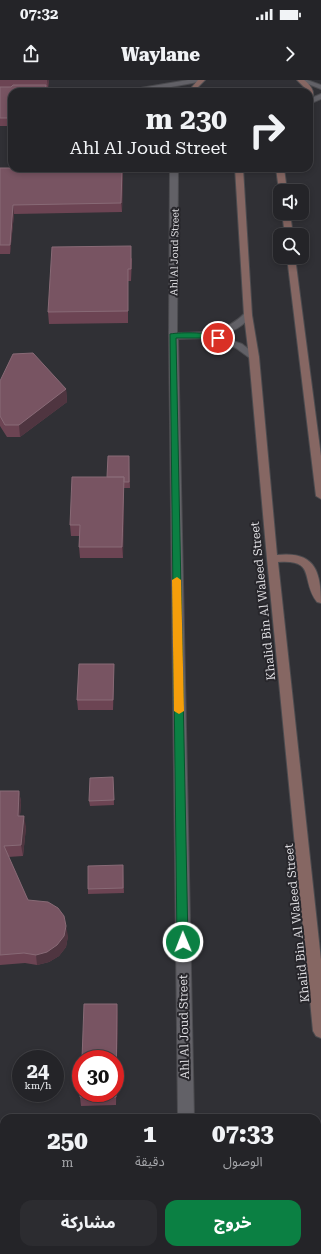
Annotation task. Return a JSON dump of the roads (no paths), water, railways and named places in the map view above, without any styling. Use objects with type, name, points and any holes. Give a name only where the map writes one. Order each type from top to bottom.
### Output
[{"type":"street","points":[[159,88],[198,80]]},
{"type":"street","points":[[195,88],[197,83],[202,80]]},
{"type":"street","points":[[300,80],[321,87]]},
{"type":"street","points":[[300,80],[310,88]]},
{"type":"street","name":"Ahl Al Joud Street","points":[[174,172],[173,336],[186,1114]]},
{"type":"street","name":"Khalid Bin Al Waleed Street","points":[[239,172],[248,315],[254,357],[272,559],[321,1031]]},
{"type":"street","points":[[281,172],[282,184]]},
{"type":"street","points":[[292,264],[321,496]]},
{"type":"street","points":[[203,336],[226,331],[239,324],[248,315]]},
{"type":"street","points":[[173,336],[203,336],[218,338],[245,349],[254,357]]},
{"type":"street","points":[[272,559],[296,558],[304,562],[310,567],[317,594],[321,599]]}]
